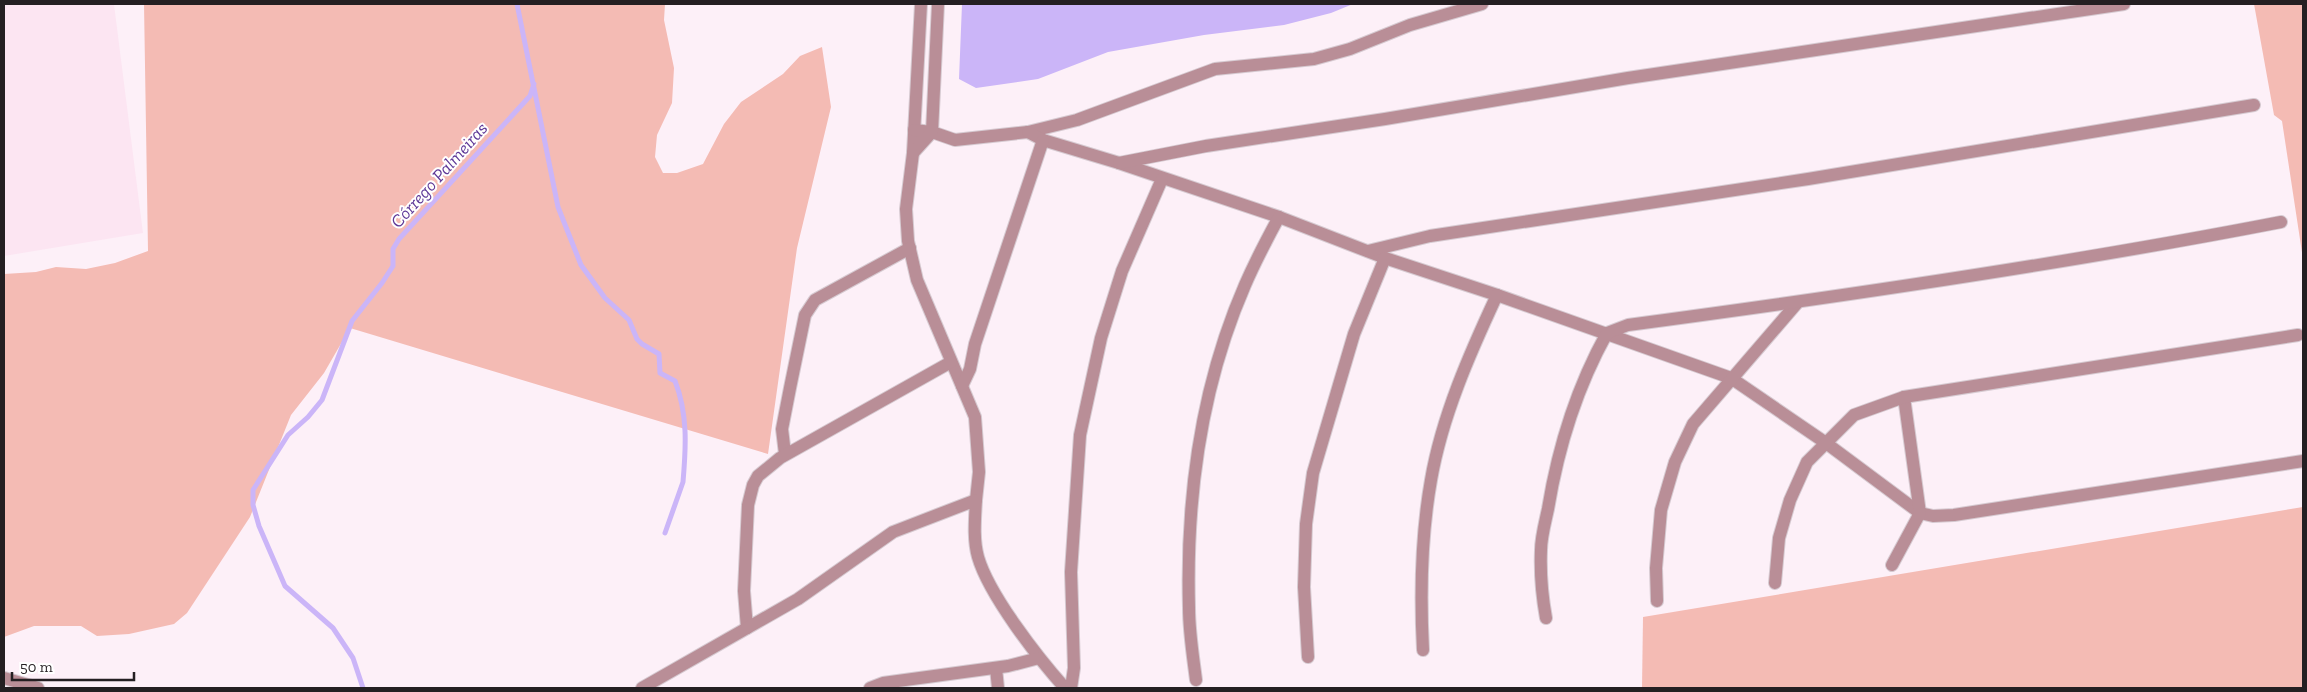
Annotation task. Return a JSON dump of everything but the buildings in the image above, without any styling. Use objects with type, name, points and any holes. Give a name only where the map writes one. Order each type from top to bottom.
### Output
[{"type":"street","points":[[921,4],[913,153],[908,178],[906,209],[910,248],[917,280],[975,417],[978,437],[979,472],[975,534],[978,558],[996,595],[1040,658],[1065,688]]},
{"type":"street","points":[[913,153],[932,132],[938,4]]},
{"type":"street","points":[[914,130],[932,132],[955,140],[1028,132],[1077,120],[1214,69],[1314,58],[1350,49],[1410,25],[1482,4]]},
{"type":"street","points":[[1119,163],[1206,146],[1385,119],[1628,78],[2124,4]]},
{"type":"street","points":[[1368,251],[1430,236],[1808,179],[2254,105]]},
{"type":"street","points":[[1028,132],[1042,140],[1119,163],[1279,217],[1385,258],[1607,333],[1731,378],[1826,442],[1920,513],[1933,516],[1954,514],[2303,461]]},
{"type":"street","points":[[962,386],[970,369],[976,344],[1042,140]]},
{"type":"street","points":[[1071,688],[1074,668],[1070,572],[1080,435],[1101,338],[1122,272],[1162,179]]},
{"type":"street","points":[[1196,680],[1188,610],[1190,545],[1194,480],[1205,412],[1223,344],[1245,285],[1279,217]]},
{"type":"street","points":[[1546,618],[1541,588],[1541,548],[1552,482],[1574,404],[1593,358],[1607,333],[1628,325],[1798,302],[2169,244],[2281,222]]},
{"type":"street","points":[[785,454],[782,429],[802,326],[809,306],[815,300],[910,248]]},
{"type":"street","points":[[1308,657],[1304,587],[1306,524],[1313,473],[1354,334],[1385,258]]},
{"type":"street","points":[[1423,650],[1422,542],[1431,478],[1447,418],[1471,353],[1497,295]]},
{"type":"street","points":[[1657,601],[1656,568],[1661,510],[1675,462],[1693,424],[1798,302]]},
{"type":"street","points":[[1775,584],[1779,538],[1790,500],[1807,462],[1854,416],[1904,397],[2298,336]]},
{"type":"street","points":[[747,628],[744,591],[748,505],[753,484],[758,476],[785,454],[951,362]]},
{"type":"street","points":[[1892,565],[1920,513],[1904,397]]},
{"type":"street","points":[[642,688],[798,599],[892,532],[976,500]]},
{"type":"street","points":[[870,688],[883,683],[996,668],[1040,658]]},
{"type":"street","points":[[996,668],[998,688]]},
{"type":"street","points":[[4,678],[37,688]]},
{"type":"shaded area","points":[[4,4],[114,4],[143,233],[4,256]]},
{"type":"shaded area","points":[[144,4],[665,4],[664,20],[674,68],[672,103],[657,135],[655,157],[663,173],[677,173],[703,164],[724,124],[741,102],[783,74],[800,56],[822,47],[831,107],[797,248],[768,454],[350,328],[324,373],[291,415],[250,517],[187,613],[174,624],[129,634],[97,636],[81,626],[34,626],[4,637],[4,274],[36,272],[56,267],[86,269],[115,263],[148,251]]},
{"type":"shaded area","points":[[962,4],[1353,4],[1331,13],[1284,25],[1204,35],[1108,52],[1038,79],[976,88],[959,79]]},
{"type":"shaded area","points":[[2254,4],[2303,4],[2303,259],[2282,121],[2274,115]]},
{"type":"shaded area","points":[[2303,507],[2303,688],[1642,688],[1643,617]]},
{"type":"waterway","points":[[517,4],[558,207],[581,265],[605,298],[629,320],[637,339],[659,354],[660,373],[675,381],[679,393],[685,431],[683,482],[665,533]]},
{"type":"waterway","name":"Córrego Palmeiras","points":[[363,688],[353,658],[333,628],[285,586],[259,526],[253,505],[253,490],[288,435],[308,417],[322,400],[352,321],[393,266],[393,249],[399,239],[530,96],[534,84]]}]
